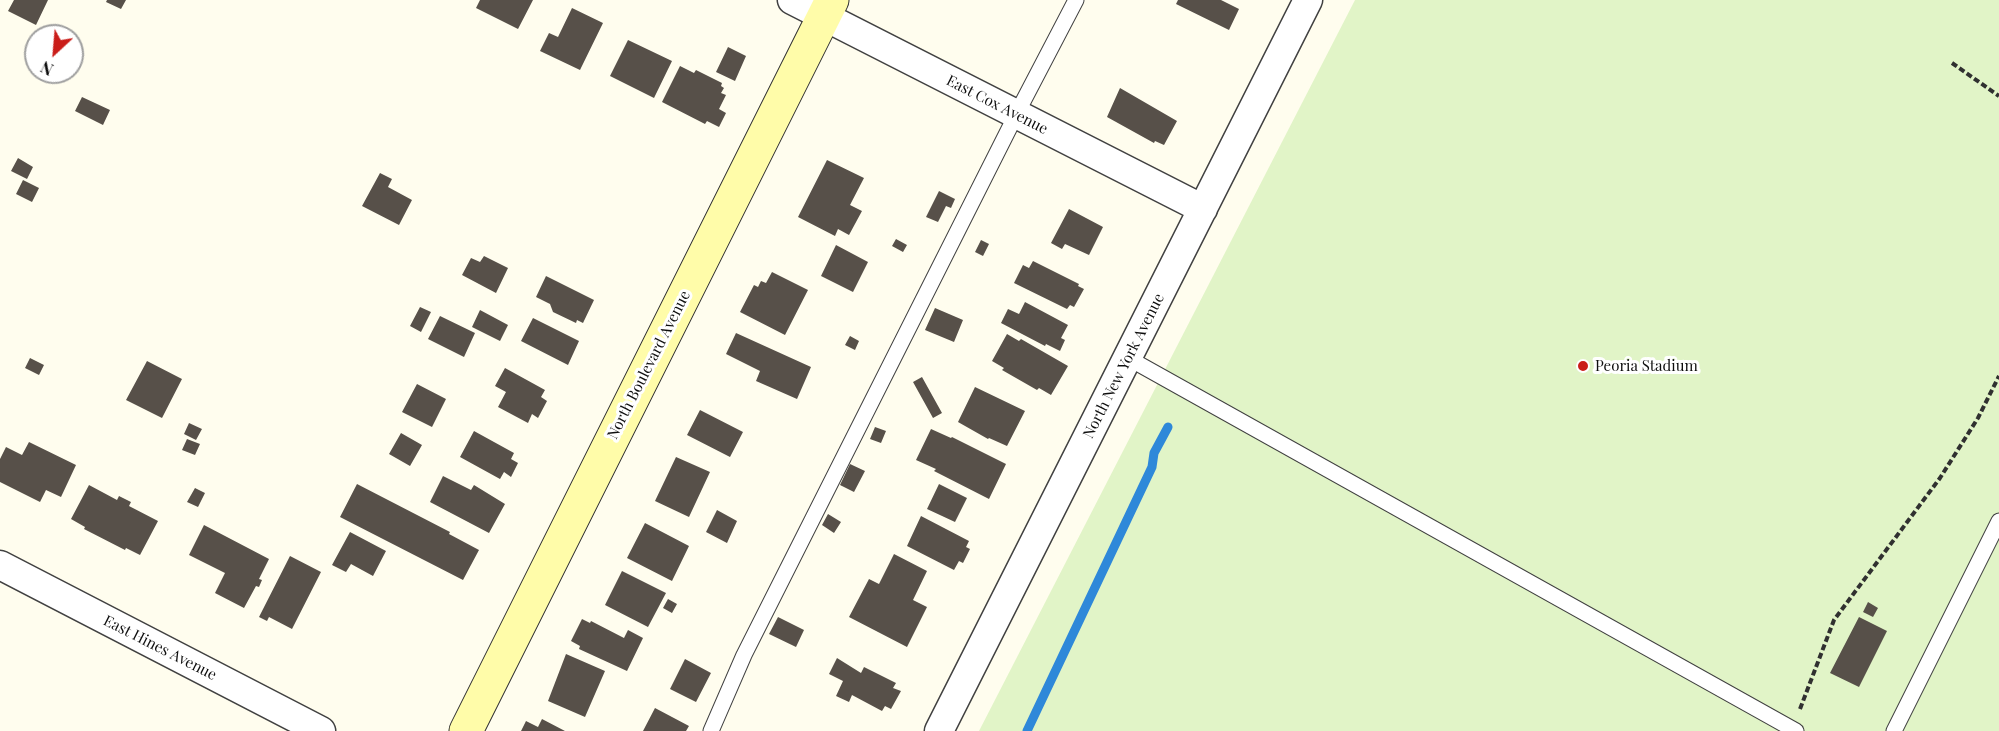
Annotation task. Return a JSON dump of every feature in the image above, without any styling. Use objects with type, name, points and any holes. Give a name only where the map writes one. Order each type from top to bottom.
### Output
[{"type":"street","name":"East Cox Avenue","points":[[792,0],[828,8],[1016,115],[1203,209]]},
{"type":"street","name":"North New York Avenue","points":[[939,731],[1308,0]]},
{"type":"street","name":"North Boulevard Avenue","points":[[466,731],[828,8]]},
{"type":"street","name":"East Hines Avenue","points":[[0,565],[321,731]]},
{"type":"lane","points":[[711,731],[749,644],[1076,0]]},
{"type":"lane","points":[[1128,358],[1794,730]]},
{"type":"lane","points":[[1894,731],[1999,521]]},
{"type":"path","points":[[1952,63],[1999,96]]},
{"type":"path","points":[[1794,730],[1834,620],[1940,478],[1978,418],[1999,376]]},
{"type":"green space","name":"Peoria Stadium","points":[[1355,0],[1999,0],[1999,731],[979,731]]},
{"type":"building","points":[[14,0],[48,0],[36,24],[8,11]]},
{"type":"building","points":[[107,0],[126,0],[121,9],[106,2]]},
{"type":"building","points":[[480,0],[533,0],[518,29],[476,8]]},
{"type":"building","points":[[1178,0],[1221,0],[1239,9],[1229,30],[1176,4]]},
{"type":"building","points":[[572,8],[603,23],[580,70],[540,51],[549,33],[558,37]]},
{"type":"building","points":[[628,40],[672,61],[654,98],[610,76]]},
{"type":"building","points":[[728,47],[746,56],[735,81],[716,72]]},
{"type":"building","points":[[680,66],[694,73],[696,70],[722,83],[721,86],[724,88],[721,93],[726,95],[719,109],[726,113],[719,127],[707,121],[705,124],[662,102]]},
{"type":"building","points":[[1120,88],[1177,121],[1164,145],[1155,141],[1154,143],[1107,117]]},
{"type":"building","points":[[82,97],[110,110],[103,125],[75,111]]},
{"type":"building","points":[[18,158],[33,167],[27,179],[11,171]]},
{"type":"building","points":[[827,160],[864,178],[850,205],[862,211],[849,235],[838,229],[835,236],[798,217]]},
{"type":"building","points":[[380,173],[392,179],[388,187],[412,200],[399,225],[362,206]]},
{"type":"building","points":[[23,180],[39,188],[32,202],[16,194]]},
{"type":"building","points":[[939,191],[955,199],[951,208],[946,206],[938,222],[926,217]]},
{"type":"building","points":[[1069,209],[1103,227],[1089,255],[1065,244],[1062,249],[1051,243]]},
{"type":"building","points":[[896,239],[907,245],[903,252],[892,246]]},
{"type":"building","points":[[981,240],[989,244],[983,256],[975,252]]},
{"type":"building","points":[[836,245],[868,262],[853,292],[821,276]]},
{"type":"building","points":[[484,256],[508,268],[496,293],[462,275],[471,258],[480,262]]},
{"type":"building","points":[[1033,261],[1079,284],[1078,286],[1084,289],[1074,307],[1070,305],[1067,309],[1014,283],[1023,265],[1029,268]]},
{"type":"building","points":[[772,272],[808,290],[785,335],[740,312],[754,285],[758,287],[761,281],[766,283]]},
{"type":"building","points":[[546,276],[594,300],[583,323],[577,320],[576,323],[553,312],[550,304],[536,297]]},
{"type":"building","points":[[1025,302],[1068,325],[1061,338],[1065,340],[1060,351],[1046,344],[1045,346],[1001,323],[1008,309],[1019,314]]},
{"type":"building","points":[[420,307],[431,312],[421,332],[410,326]]},
{"type":"building","points":[[935,308],[963,320],[954,342],[925,330]]},
{"type":"building","points":[[480,310],[508,325],[500,341],[472,327]]},
{"type":"building","points":[[440,316],[475,333],[464,357],[428,339]]},
{"type":"building","points":[[533,318],[579,341],[568,365],[521,341]]},
{"type":"building","points":[[736,333],[811,367],[797,399],[756,381],[760,371],[726,354]]},
{"type":"building","points":[[1007,334],[1019,341],[1021,339],[1068,366],[1051,395],[1039,388],[1037,390],[1002,370],[1004,368],[992,361]]},
{"type":"building","points":[[850,336],[859,341],[855,350],[845,345]]},
{"type":"building","points":[[30,358],[44,365],[39,375],[25,368]]},
{"type":"building","points":[[147,361],[182,379],[162,418],[126,400]]},
{"type":"building","points":[[505,368],[545,390],[541,397],[547,401],[538,418],[532,414],[528,423],[498,407],[506,392],[495,386]]},
{"type":"building","points":[[922,377],[942,413],[933,418],[913,382]]},
{"type":"building","points":[[417,384],[446,399],[432,427],[402,412]]},
{"type":"building","points":[[975,387],[1025,411],[1007,446],[988,439],[958,422]]},
{"type":"building","points":[[700,410],[743,432],[730,457],[687,435]]},
{"type":"building","points":[[189,423],[202,429],[196,440],[184,434]]},
{"type":"building","points":[[875,427],[886,431],[881,443],[870,439]]},
{"type":"building","points":[[931,429],[1006,464],[989,499],[916,460]]},
{"type":"building","points":[[474,431],[514,453],[511,459],[518,463],[511,477],[504,472],[500,479],[460,457]]},
{"type":"building","points":[[401,433],[422,445],[410,466],[389,454]]},
{"type":"building","points":[[187,439],[200,444],[195,455],[182,450]]},
{"type":"building","points":[[29,442],[76,465],[61,497],[46,490],[40,502],[0,482],[0,459],[6,447],[22,455]]},
{"type":"building","points":[[676,457],[710,472],[689,517],[655,501]]},
{"type":"building","points":[[850,464],[865,471],[854,492],[840,485]]},
{"type":"building","points":[[443,476],[471,490],[474,485],[505,504],[489,533],[430,502]]},
{"type":"building","points":[[357,484],[450,532],[449,534],[479,550],[463,580],[340,517]]},
{"type":"building","points":[[939,484],[967,498],[955,522],[927,509]]},
{"type":"building","points":[[89,485],[117,500],[119,496],[131,502],[129,506],[158,521],[140,555],[84,529],[85,527],[71,519]]},
{"type":"building","points":[[195,488],[205,493],[198,507],[187,502]]},
{"type":"building","points":[[717,510],[737,521],[727,543],[706,532]]},
{"type":"building","points":[[828,514],[841,522],[834,533],[822,525]]},
{"type":"building","points":[[921,516],[969,541],[966,547],[970,549],[963,563],[959,561],[954,570],[907,546]]},
{"type":"building","points":[[645,523],[689,546],[672,581],[627,558]]},
{"type":"building","points":[[204,525],[269,559],[259,579],[262,580],[259,587],[256,586],[244,608],[215,593],[225,573],[189,555]]},
{"type":"building","points":[[350,532],[386,551],[373,576],[351,564],[346,572],[332,565]]},
{"type":"building","points":[[894,554],[927,571],[913,600],[927,607],[907,647],[849,617],[869,579],[879,584]]},
{"type":"building","points":[[290,556],[321,572],[292,629],[269,617],[267,621],[259,617]]},
{"type":"building","points":[[622,571],[666,593],[648,627],[605,605]]},
{"type":"building","points":[[668,599],[677,604],[672,613],[663,608]]},
{"type":"building","points":[[1868,602],[1878,608],[1873,617],[1863,612]]},
{"type":"building","points":[[778,617],[804,630],[796,647],[769,634]]},
{"type":"building","points":[[1859,617],[1887,631],[1859,687],[1830,673]]},
{"type":"building","points":[[582,619],[590,623],[591,621],[624,638],[628,630],[643,638],[627,671],[579,649],[580,646],[571,641]]},
{"type":"building","points":[[566,654],[605,671],[585,717],[548,701]]},
{"type":"building","points":[[837,658],[861,673],[864,667],[896,683],[893,688],[901,691],[891,709],[885,706],[882,711],[852,695],[849,702],[836,696],[843,681],[829,674]]},
{"type":"building","points":[[685,659],[711,673],[696,702],[670,689]]},
{"type":"building","points":[[655,708],[689,726],[686,731],[643,731]]},
{"type":"building","points":[[542,719],[565,731],[521,731],[526,721],[538,727]]},
{"type":"waterway","points":[[1027,731],[1152,467],[1154,453],[1168,427]]},
{"type":"place","name":"Peoria Stadium","points":[[1583,366]]}]
